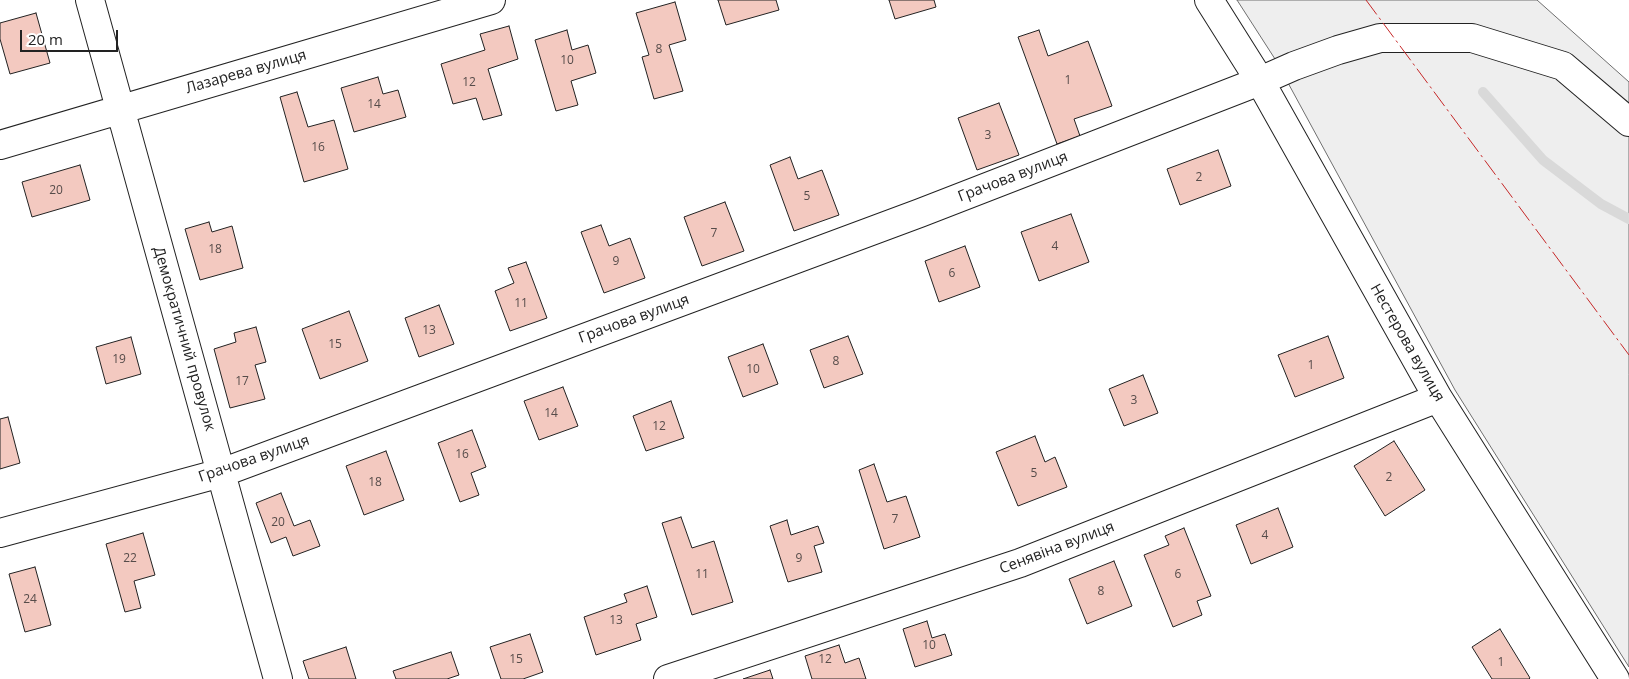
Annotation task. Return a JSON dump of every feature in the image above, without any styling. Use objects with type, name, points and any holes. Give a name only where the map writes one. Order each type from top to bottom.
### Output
[{"type":"street","name":"Демократичний провулок","points":[[90,0],[278,679]]},
{"type":"street","name":"Лазарева вулиця","points":[[0,144],[491,0]]},
{"type":"street","name":"Нестерова вулиця","points":[[1209,0],[1260,82],[1438,398],[1615,679]]},
{"type":"street","name":"Грачова вулиця","points":[[0,533],[221,472],[920,213],[1260,82],[1294,66],[1338,50],[1380,38],[1472,38],[1563,66],[1629,122]]},
{"type":"street","name":"Сенявіна вулиця","points":[[668,679],[1020,563],[1438,398]]},
{"type":"shaded area","points":[[1237,0],[1537,0],[1629,82],[1629,667],[1455,390],[1275,59]]},
{"type":"building","points":[[718,0],[776,0],[779,10],[726,25]]},
{"type":"building","points":[[889,0],[934,0],[936,7],[895,19]]},
{"type":"building","points":[[675,2],[686,40],[669,45],[683,91],[654,99],[642,57],[649,55],[636,13]]},
{"type":"building","points":[[36,13],[50,63],[10,74],[0,39],[0,23]]},
{"type":"building","points":[[509,26],[518,59],[488,69],[502,115],[483,120],[476,98],[453,104],[441,64],[485,50],[480,34]]},
{"type":"building","points":[[567,30],[572,50],[588,45],[596,73],[571,81],[578,105],[556,111],[535,40]]},
{"type":"building","points":[[1039,30],[1048,56],[1088,41],[1112,106],[1074,119],[1080,136],[1057,144],[1018,37]]},
{"type":"building","points":[[378,77],[383,94],[398,90],[406,117],[354,132],[341,88]]},
{"type":"building","points":[[297,92],[308,127],[334,120],[348,169],[304,182],[280,97]]},
{"type":"building","points":[[999,103],[1019,155],[977,170],[958,118]]},
{"type":"building","points":[[1218,150],[1231,186],[1180,205],[1167,169]]},
{"type":"building","points":[[790,157],[798,179],[822,170],[839,215],[794,231],[770,165]]},
{"type":"building","points":[[80,165],[90,200],[32,217],[22,182]]},
{"type":"building","points":[[725,202],[744,251],[702,266],[684,217]]},
{"type":"building","points":[[1071,214],[1089,262],[1039,281],[1021,232]]},
{"type":"building","points":[[209,222],[212,232],[232,226],[243,268],[200,280],[185,229]]},
{"type":"building","points":[[601,225],[609,246],[630,238],[645,278],[604,293],[581,232]]},
{"type":"building","points":[[965,246],[980,287],[939,302],[925,261]]},
{"type":"building","points":[[526,262],[547,318],[510,331],[495,291],[514,283],[508,268]]},
{"type":"building","points":[[439,305],[454,344],[419,357],[405,318]]},
{"type":"building","points":[[349,311],[368,361],[320,379],[302,329]]},
{"type":"building","points":[[256,327],[266,362],[255,365],[265,399],[230,408],[214,349],[236,342],[234,333]]},
{"type":"building","points":[[848,336],[863,374],[824,388],[810,350]]},
{"type":"building","points":[[1328,336],[1344,378],[1295,397],[1278,355]]},
{"type":"building","points":[[131,337],[141,374],[106,384],[96,347]]},
{"type":"building","points":[[763,344],[778,384],[743,397],[728,357]]},
{"type":"building","points":[[1143,375],[1158,413],[1124,426],[1109,389]]},
{"type":"building","points":[[563,387],[578,426],[539,440],[524,401]]},
{"type":"building","points":[[671,401],[684,438],[646,451],[633,416]]},
{"type":"building","points":[[8,417],[20,463],[0,469],[0,419]]},
{"type":"building","points":[[472,430],[486,467],[471,473],[479,495],[460,502],[438,443]]},
{"type":"building","points":[[1035,436],[1045,462],[1055,457],[1067,487],[1018,506],[996,452]]},
{"type":"building","points":[[1394,441],[1425,490],[1385,516],[1354,466]]},
{"type":"building","points":[[386,451],[404,500],[364,515],[346,466]]},
{"type":"building","points":[[874,464],[887,502],[906,496],[920,537],[884,549],[859,470]]},
{"type":"building","points":[[281,493],[294,526],[310,520],[320,546],[293,556],[286,537],[271,543],[256,503]]},
{"type":"building","points":[[1278,508],[1293,547],[1251,564],[1236,525]]},
{"type":"building","points":[[681,517],[692,548],[714,541],[733,602],[692,615],[662,523]]},
{"type":"building","points":[[787,520],[791,535],[818,526],[824,543],[814,546],[822,572],[788,582],[770,526]]},
{"type":"building","points":[[1184,528],[1211,596],[1197,601],[1202,615],[1173,627],[1144,555],[1169,545],[1165,536]]},
{"type":"building","points":[[143,533],[155,575],[134,581],[141,608],[125,612],[106,544]]},
{"type":"building","points":[[1114,561],[1132,606],[1087,624],[1069,579]]},
{"type":"building","points":[[35,567],[51,625],[25,632],[9,574]]},
{"type":"building","points":[[647,586],[657,617],[636,624],[641,640],[596,655],[584,617],[627,602],[624,594]]},
{"type":"building","points":[[927,621],[932,638],[945,634],[952,655],[915,667],[903,629]]},
{"type":"building","points":[[1500,629],[1529,679],[1492,679],[1472,647]]},
{"type":"building","points":[[530,634],[543,672],[523,679],[501,679],[490,647]]},
{"type":"building","points":[[839,645],[845,663],[859,658],[866,679],[812,679],[805,656]]},
{"type":"building","points":[[346,647],[356,679],[309,679],[303,661]]},
{"type":"building","points":[[451,652],[459,675],[447,679],[396,679],[393,671]]},
{"type":"building","points":[[770,670],[773,679],[743,679]]},
{"type":"waterway","points":[[1483,92],[1543,160],[1601,204],[1629,219]]},
{"type":"power","points":[[1366,0],[1629,355]]}]
